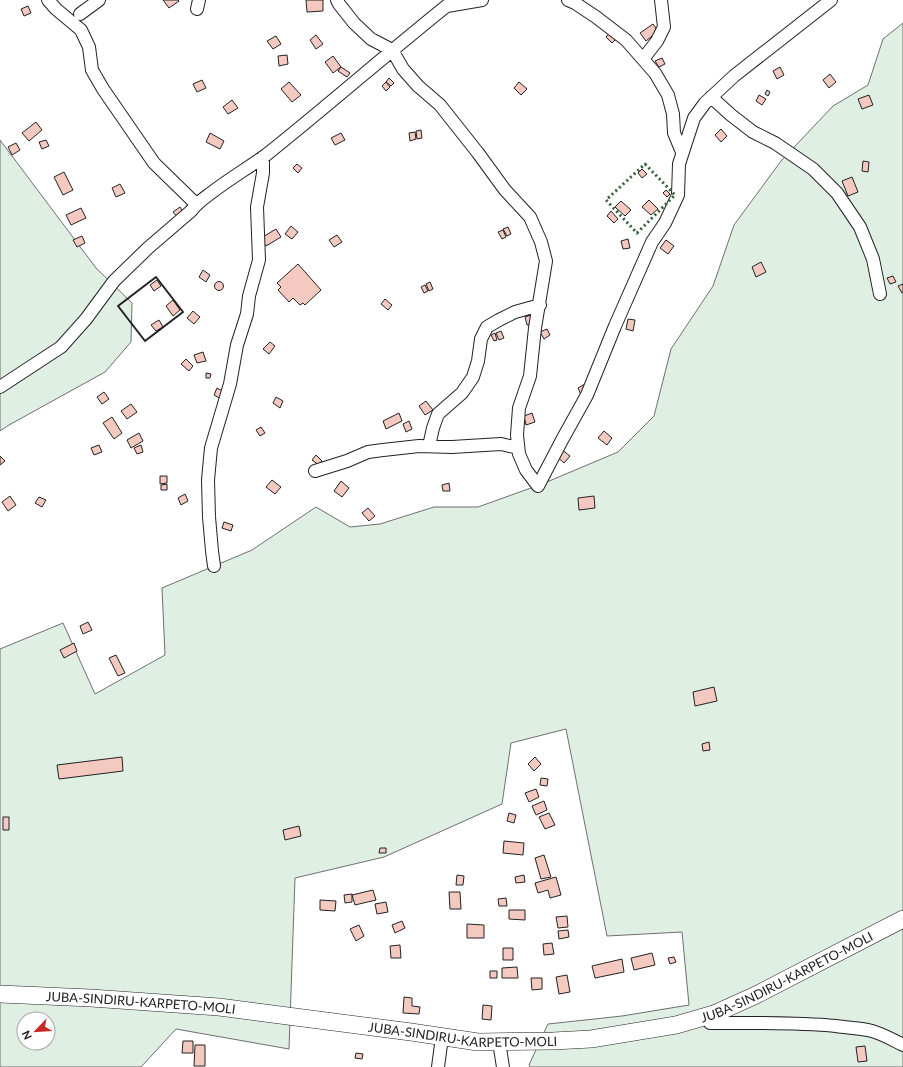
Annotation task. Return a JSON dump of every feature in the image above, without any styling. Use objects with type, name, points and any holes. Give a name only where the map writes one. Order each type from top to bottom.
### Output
[{"type":"main road","name":"JUBA-SINDIRU-KARPETO-MOLI","points":[[0,994],[91,998],[219,1007],[478,1042],[591,1039],[676,1025],[714,1014],[756,995],[903,919]]},
{"type":"street","points":[[48,0],[56,9],[81,30],[89,47],[92,70],[102,89],[154,163],[196,204]]},
{"type":"street","points":[[80,14],[99,0]]},
{"type":"street","points":[[337,0],[354,23],[371,39],[392,50],[403,69],[418,86],[440,105],[505,190],[530,217],[542,242],[546,261],[540,306],[535,328],[530,376],[520,408],[517,435],[519,454],[526,470],[538,486],[587,395],[652,242],[665,223],[678,195],[678,164],[694,118],[705,103],[734,76],[831,0]]},
{"type":"street","points":[[0,387],[61,347],[86,319],[114,281],[148,248],[191,211],[196,204],[224,182],[263,157],[450,3],[482,0]]},
{"type":"street","points":[[568,0],[575,2],[596,16],[626,40],[655,73],[668,94],[673,114],[674,133],[682,152]]},
{"type":"street","points":[[643,59],[657,41],[664,27],[661,0]]},
{"type":"street","points":[[711,97],[753,132],[775,143],[813,169],[837,193],[860,227],[873,259],[880,294]]},
{"type":"street","points":[[214,566],[209,517],[208,480],[211,448],[230,384],[237,345],[247,314],[249,296],[259,260],[257,207],[263,173],[263,157]]},
{"type":"street","points":[[429,446],[438,414],[462,393],[473,377],[478,361],[481,339],[487,327],[515,312],[540,306]]},
{"type":"street","points":[[315,471],[347,461],[368,452],[419,446],[452,447],[501,444],[518,448]]},
{"type":"street","points":[[710,1023],[768,1022],[824,1025],[861,1029],[873,1031],[903,1045]]},
{"type":"street","points":[[438,1067],[442,1036]]},
{"type":"street","points":[[499,1042],[503,1067]]},
{"type":"green space","points":[[903,23],[903,1067],[530,1067],[529,1065],[548,1024],[622,1016],[689,1005],[682,932],[607,936],[566,729],[511,743],[502,804],[384,857],[295,878],[289,1049],[176,1029],[141,1067],[0,1067],[0,649],[63,623],[95,694],[165,655],[162,588],[252,550],[316,507],[350,527],[380,524],[434,507],[478,507],[542,484],[618,452],[654,416],[671,349],[713,286],[734,225],[781,161],[833,106],[868,85],[883,39]]},
{"type":"green space","points":[[0,140],[96,268],[132,303],[131,342],[105,372],[0,431]]},
{"type":"building","points":[[163,0],[178,0],[179,1],[169,8]]},
{"type":"building","points":[[306,0],[323,0],[323,11],[307,12]]},
{"type":"building","points":[[28,6],[31,13],[24,16],[21,9]]},
{"type":"building","points":[[653,24],[658,31],[646,41],[640,33]]},
{"type":"building","points":[[612,30],[619,36],[612,43],[606,37]]},
{"type":"building","points":[[316,35],[323,44],[316,49],[310,40]]},
{"type":"building","points":[[276,36],[281,44],[273,49],[267,41]]},
{"type":"building","points":[[287,55],[288,64],[279,66],[278,56]]},
{"type":"building","points":[[333,56],[341,67],[333,73],[325,62]]},
{"type":"building","points":[[662,58],[665,64],[659,67],[655,61]]},
{"type":"building","points":[[341,67],[350,73],[347,77],[338,71]]},
{"type":"building","points":[[780,67],[784,75],[777,79],[773,71]]},
{"type":"building","points":[[830,74],[836,82],[829,88],[823,80]]},
{"type":"building","points":[[389,78],[394,83],[391,86],[386,82]]},
{"type":"building","points":[[202,80],[206,88],[197,92],[193,84]]},
{"type":"building","points":[[289,82],[301,95],[292,102],[281,89]]},
{"type":"building","points":[[386,82],[390,87],[386,91],[382,86]]},
{"type":"building","points":[[519,82],[527,89],[521,95],[514,88]]},
{"type":"building","points":[[767,90],[770,92],[768,96],[765,94]]},
{"type":"building","points":[[759,95],[766,99],[762,105],[756,101]]},
{"type":"building","points":[[869,95],[873,105],[862,109],[858,99]]},
{"type":"building","points":[[232,100],[238,108],[228,114],[223,107]]},
{"type":"building","points":[[36,122],[42,130],[29,141],[22,133]]},
{"type":"building","points":[[721,129],[727,136],[721,142],[715,135]]},
{"type":"building","points":[[421,130],[422,138],[417,139],[416,131]]},
{"type":"building","points":[[415,132],[416,139],[410,141],[409,133]]},
{"type":"building","points":[[210,133],[224,141],[220,149],[206,142]]},
{"type":"building","points":[[341,133],[345,140],[335,145],[331,138]]},
{"type":"building","points":[[46,140],[49,146],[42,149],[39,142]]},
{"type":"building","points":[[16,143],[20,150],[12,155],[8,147]]},
{"type":"building","points":[[863,161],[869,162],[868,172],[862,171]]},
{"type":"building","points":[[297,164],[302,168],[298,173],[293,168]]},
{"type":"building","points":[[642,169],[647,174],[642,178],[638,173]]},
{"type":"building","points":[[64,172],[73,190],[63,195],[54,177]]},
{"type":"building","points":[[852,177],[858,192],[848,196],[842,181]]},
{"type":"building","points":[[120,184],[125,193],[116,197],[112,188]]},
{"type":"building","points":[[666,190],[670,194],[667,197],[663,193]]},
{"type":"building","points":[[649,200],[658,209],[651,215],[642,207]]},
{"type":"building","points":[[621,201],[631,210],[625,216],[615,207]]},
{"type":"building","points":[[180,207],[184,213],[178,218],[173,212]]},
{"type":"building","points":[[81,208],[86,218],[71,225],[66,215]]},
{"type":"building","points":[[611,211],[618,219],[614,223],[607,216]]},
{"type":"building","points":[[291,226],[298,232],[292,239],[285,234]]},
{"type":"building","points":[[508,227],[511,234],[507,236],[503,229]]},
{"type":"building","points":[[276,229],[281,237],[266,246],[261,238]]},
{"type":"building","points":[[503,230],[506,237],[502,239],[498,232]]},
{"type":"building","points":[[337,235],[342,242],[334,247],[329,240]]},
{"type":"building","points":[[82,236],[85,243],[77,247],[73,240]]},
{"type":"building","points":[[628,239],[630,248],[623,249],[621,241]]},
{"type":"building","points":[[666,240],[674,246],[668,254],[660,248]]},
{"type":"building","points":[[761,262],[766,272],[756,277],[752,267]]},
{"type":"building","points":[[298,264],[321,290],[305,305],[303,303],[300,305],[293,298],[289,302],[278,290],[281,287],[277,283]]},
{"type":"building","points":[[203,270],[210,275],[206,282],[199,277]]},
{"type":"building","points":[[893,276],[896,282],[890,284],[887,278]]},
{"type":"building","points":[[157,280],[161,286],[154,291],[150,285]]},
{"type":"building","points":[[217,282],[221,282],[223,286],[221,290],[217,290],[215,288],[215,284]]},
{"type":"building","points":[[430,282],[433,289],[429,291],[426,284]]},
{"type":"building","points":[[903,284],[903,293],[902,293],[898,286]]},
{"type":"building","points":[[425,285],[428,291],[424,293],[421,287]]},
{"type":"building","points":[[385,299],[392,305],[388,310],[381,304]]},
{"type":"building","points":[[173,300],[180,310],[173,316],[166,306]]},
{"type":"building","points":[[193,311],[200,317],[194,324],[187,318]]},
{"type":"building","points":[[531,315],[533,324],[527,325],[525,317]]},
{"type":"building","points":[[628,319],[635,320],[633,331],[626,329]]},
{"type":"building","points":[[159,320],[163,327],[156,331],[151,325]]},
{"type":"building","points":[[547,329],[550,335],[544,339],[540,332]]},
{"type":"building","points":[[501,331],[504,338],[499,340],[496,333]]},
{"type":"building","points":[[495,333],[497,340],[494,341],[491,335]]},
{"type":"building","points":[[270,342],[275,346],[269,354],[263,349]]},
{"type":"building","points":[[203,352],[206,361],[197,363],[194,355]]},
{"type":"building","points":[[186,359],[193,366],[189,371],[181,364]]},
{"type":"building","points":[[206,373],[211,374],[210,378],[206,378]]},
{"type":"building","points":[[585,384],[581,395],[578,388]]},
{"type":"building","points":[[217,388],[224,392],[221,399],[214,395]]},
{"type":"building","points":[[104,392],[109,399],[102,404],[97,397]]},
{"type":"building","points":[[276,397],[283,401],[280,408],[273,403]]},
{"type":"building","points":[[426,401],[433,410],[425,415],[419,406]]},
{"type":"building","points":[[131,404],[137,412],[127,419],[121,411]]},
{"type":"building","points":[[399,413],[402,421],[386,429],[383,421]]},
{"type":"building","points":[[532,413],[535,422],[526,425],[524,416]]},
{"type":"building","points":[[112,417],[122,433],[114,439],[103,423]]},
{"type":"building","points":[[409,421],[412,429],[406,432],[403,424]]},
{"type":"building","points":[[261,427],[265,433],[260,436],[256,430]]},
{"type":"building","points":[[604,431],[612,438],[607,445],[598,438]]},
{"type":"building","points":[[139,433],[143,441],[131,448],[127,440]]},
{"type":"building","points":[[99,445],[102,452],[94,455],[91,448]]},
{"type":"building","points":[[141,445],[143,452],[137,454],[134,448]]},
{"type":"building","points":[[561,449],[570,456],[564,463],[556,456]]},
{"type":"building","points":[[316,455],[322,461],[319,465],[312,460]]},
{"type":"building","points":[[0,456],[5,461],[0,465]]},
{"type":"building","points":[[160,476],[167,476],[167,483],[160,484]]},
{"type":"building","points":[[272,480],[281,487],[275,494],[266,487]]},
{"type":"building","points":[[341,481],[349,488],[342,497],[334,491]]},
{"type":"building","points":[[449,483],[450,491],[443,491],[442,485]]},
{"type":"building","points":[[167,484],[167,490],[161,490],[161,485]]},
{"type":"building","points":[[185,494],[188,501],[181,505],[178,498]]},
{"type":"building","points":[[10,496],[16,505],[8,511],[2,502]]},
{"type":"building","points":[[594,496],[595,508],[579,510],[578,498]]},
{"type":"building","points":[[39,497],[46,500],[42,507],[35,503]]},
{"type":"building","points":[[368,508],[375,516],[369,521],[362,513]]},
{"type":"building","points":[[224,522],[233,525],[231,531],[222,528]]},
{"type":"building","points":[[88,622],[92,630],[83,634],[80,626]]},
{"type":"building","points":[[74,643],[77,651],[64,658],[60,650]]},
{"type":"building","points":[[116,655],[125,673],[118,676],[109,658]]},
{"type":"building","points":[[714,687],[717,701],[695,706],[693,692]]},
{"type":"building","points":[[709,742],[710,750],[703,751],[702,744]]},
{"type":"building","points":[[122,757],[123,771],[59,779],[57,765]]},
{"type":"building","points":[[535,757],[541,764],[534,771],[528,764]]},
{"type":"building","points":[[541,778],[548,779],[547,786],[540,785]]},
{"type":"building","points":[[536,789],[539,797],[529,802],[525,793]]},
{"type":"building","points":[[544,801],[547,810],[536,815],[532,806]]},
{"type":"building","points":[[509,813],[516,815],[514,823],[507,821]]},
{"type":"building","points":[[549,813],[555,825],[545,829],[539,817]]},
{"type":"building","points":[[3,817],[9,817],[9,830],[3,830]]},
{"type":"building","points":[[299,826],[301,836],[285,840],[283,830]]},
{"type":"building","points":[[504,841],[524,843],[523,855],[503,853]]},
{"type":"building","points":[[380,848],[386,848],[386,853],[379,853]]},
{"type":"building","points":[[544,855],[551,877],[541,879],[535,858]]},
{"type":"building","points":[[457,875],[464,876],[463,885],[456,885]]},
{"type":"building","points":[[524,875],[525,882],[516,883],[515,877]]},
{"type":"building","points":[[556,877],[561,895],[550,898],[548,890],[538,893],[535,883]]},
{"type":"building","points":[[373,890],[376,900],[355,905],[352,895]]},
{"type":"building","points":[[449,892],[460,892],[461,909],[450,909]]},
{"type":"building","points":[[352,894],[352,902],[345,903],[344,895]]},
{"type":"building","points":[[506,898],[507,906],[499,906],[498,899]]},
{"type":"building","points":[[320,900],[336,901],[335,911],[320,910]]},
{"type":"building","points":[[386,902],[388,912],[377,914],[375,904]]},
{"type":"building","points":[[509,910],[525,910],[525,920],[509,919]]},
{"type":"building","points":[[567,916],[568,927],[558,928],[556,917]]},
{"type":"building","points":[[402,921],[405,928],[395,933],[392,925]]},
{"type":"building","points":[[467,924],[484,925],[484,938],[467,938]]},
{"type":"building","points":[[359,925],[364,936],[356,941],[350,929]]},
{"type":"building","points":[[568,930],[569,937],[559,939],[558,931]]},
{"type":"building","points":[[552,943],[554,954],[544,955],[543,944]]},
{"type":"building","points":[[400,945],[401,958],[391,958],[390,946]]},
{"type":"building","points":[[503,948],[513,948],[513,960],[503,960]]},
{"type":"building","points":[[652,953],[655,965],[634,970],[631,958]]},
{"type":"building","points":[[674,957],[676,962],[670,964],[668,958]]},
{"type":"building","points":[[622,959],[624,972],[595,978],[592,966]]},
{"type":"building","points":[[517,967],[518,978],[502,978],[502,968]]},
{"type":"building","points":[[490,971],[497,971],[497,978],[490,978]]},
{"type":"building","points":[[567,975],[570,992],[559,994],[556,977]]},
{"type":"building","points":[[531,978],[542,978],[542,989],[532,990]]},
{"type":"building","points":[[404,997],[412,998],[412,1006],[420,1007],[419,1014],[403,1013]]},
{"type":"building","points":[[483,1005],[492,1006],[491,1020],[482,1019]]},
{"type":"building","points":[[183,1041],[193,1041],[193,1053],[182,1053]]},
{"type":"building","points":[[195,1045],[205,1045],[205,1066],[194,1066]]},
{"type":"building","points":[[865,1046],[867,1061],[858,1062],[856,1047]]},
{"type":"building","points":[[356,1053],[363,1054],[362,1059],[355,1058]]},
{"type":"hedge","points":[[645,164],[675,195],[637,233],[606,200],[645,164]]},
{"type":"wall","points":[[156,277],[183,312],[145,341],[118,306],[156,277]]}]
